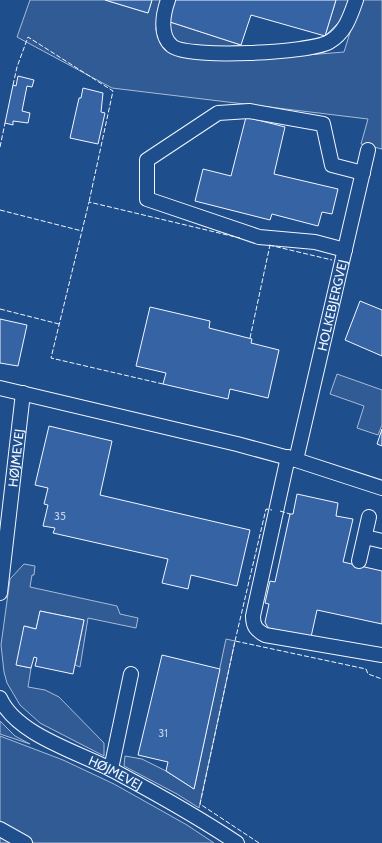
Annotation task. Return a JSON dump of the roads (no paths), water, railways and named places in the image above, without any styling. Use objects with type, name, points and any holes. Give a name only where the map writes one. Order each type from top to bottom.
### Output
[{"type":"street","points":[[168,0],[163,17],[163,29],[172,45],[181,51],[211,53],[297,51],[318,47],[342,33],[350,18],[356,0]]},
{"type":"street","points":[[345,250],[315,242],[259,237],[146,199],[146,160],[218,113],[249,111],[323,124],[332,165],[363,173]]},
{"type":"street","name":"HOLKEBJERGVEJ","points":[[368,150],[345,250],[253,616],[256,630],[265,636],[382,655]]},
{"type":"street","points":[[0,388],[216,438],[292,459],[382,488]]},
{"type":"street","name":"HØJMEVEJ","points":[[0,593],[23,393]]},
{"type":"street","points":[[359,561],[369,516]]},
{"type":"street","points":[[365,537],[382,541]]},
{"type":"street","points":[[111,769],[131,674]]},
{"type":"street","name":"HØJMEVEJ","points":[[1,704],[11,716],[34,732],[111,769],[237,843]]},
{"type":"street","points":[[0,829],[25,843]]}]
